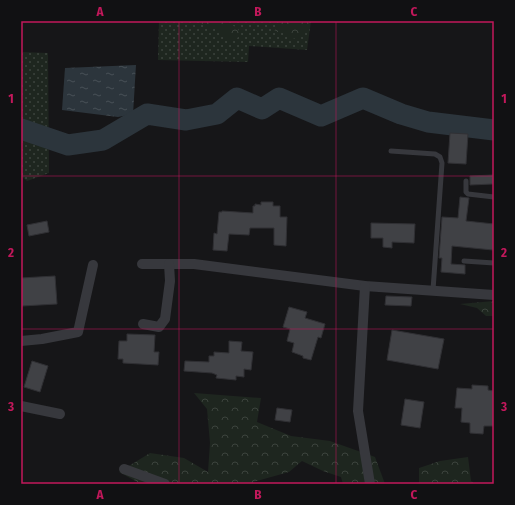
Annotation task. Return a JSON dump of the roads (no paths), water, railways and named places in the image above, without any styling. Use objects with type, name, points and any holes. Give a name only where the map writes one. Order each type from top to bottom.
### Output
[{"type":"street","points":[[142,264],[194,264],[365,286],[494,295]]},
{"type":"street","points":[[143,324],[159,327],[165,319],[170,281],[169,264]]},
{"type":"street","points":[[21,341],[42,339],[78,332],[93,265]]},
{"type":"street","points":[[365,286],[358,411],[370,484]]},
{"type":"street","points":[[21,406],[60,414]]},
{"type":"street","points":[[124,469],[164,484]]},
{"type":"lane","points":[[391,151],[435,154],[442,163],[433,290]]},
{"type":"lane","points":[[466,181],[466,192],[468,194],[494,196]]},
{"type":"lane","points":[[464,261],[494,263]]},
{"type":"water","points":[[136,65],[133,114],[118,117],[62,110],[65,68]]},
{"type":"waterway","points":[[21,129],[68,145],[103,140],[147,114],[186,120],[217,114],[237,98],[262,109],[279,98],[321,116],[363,98],[401,114],[428,122],[494,130]]}]
